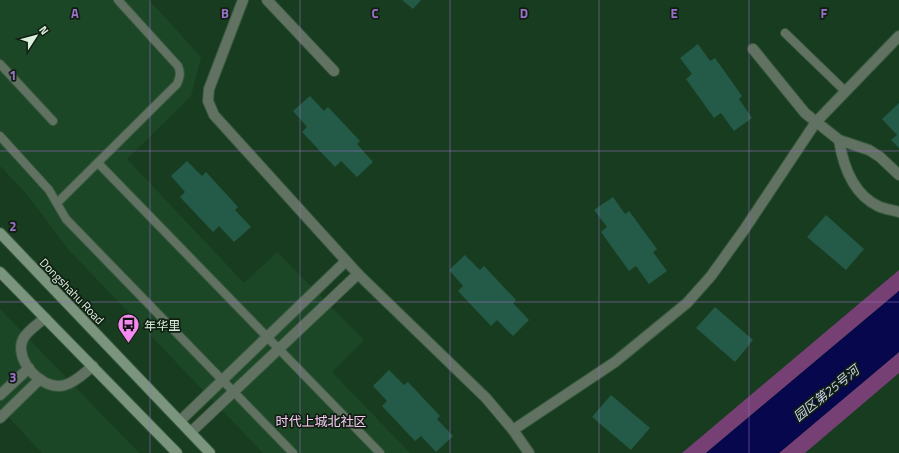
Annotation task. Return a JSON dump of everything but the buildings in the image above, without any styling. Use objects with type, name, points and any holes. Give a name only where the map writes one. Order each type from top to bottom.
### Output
[{"type":"main road","name":"Dongshahu Road","points":[[0,233],[210,453]]},
{"type":"main road","points":[[0,272],[177,453]]},
{"type":"street","points":[[243,0],[209,90],[208,100],[214,115],[223,127],[358,274],[486,398],[513,430],[529,453]]},
{"type":"street","points":[[266,0],[334,71]]},
{"type":"street","points":[[513,430],[615,362],[687,303],[711,276],[816,122],[899,36]]},
{"type":"street","points":[[753,49],[805,113],[839,140],[869,150],[880,157],[899,175]]},
{"type":"street","points":[[839,140],[842,158],[848,174],[864,195],[877,206],[899,212]]},
{"type":"street","points":[[180,421],[346,261]]},
{"type":"street","points":[[191,432],[358,274]]},
{"type":"street","points":[[45,318],[23,339],[22,357],[28,368],[40,379],[51,385],[64,386],[75,381],[93,366]]},
{"type":"street","points":[[0,395],[28,368]]},
{"type":"street","points":[[0,418],[40,379]]},
{"type":"lane","points":[[57,203],[178,84],[180,78],[178,66],[118,0]]},
{"type":"lane","points":[[785,33],[845,92]]},
{"type":"lane","points":[[0,64],[53,121]]},
{"type":"lane","points":[[0,136],[49,190],[66,219],[293,453]]},
{"type":"lane","points":[[98,163],[380,453]]},
{"type":"shaded area","points":[[0,0],[149,0],[201,57],[191,96],[127,159],[244,283],[277,252],[364,340],[332,372],[410,453],[263,453],[68,249],[25,192],[0,166]]},
{"type":"shaded area","points":[[899,270],[899,291],[706,453],[682,453]]},
{"type":"shaded area","points":[[0,309],[139,453],[42,453],[0,408]]},
{"type":"shaded area","points":[[899,352],[899,373],[805,453],[779,453]]},
{"type":"water","name":"园区第25号河","points":[[899,291],[899,352],[779,453],[706,453]]},
{"type":"place","name":"年华里","points":[[129,344]]},
{"type":"district","name":"时代上城北社区","points":[[321,421]]}]
